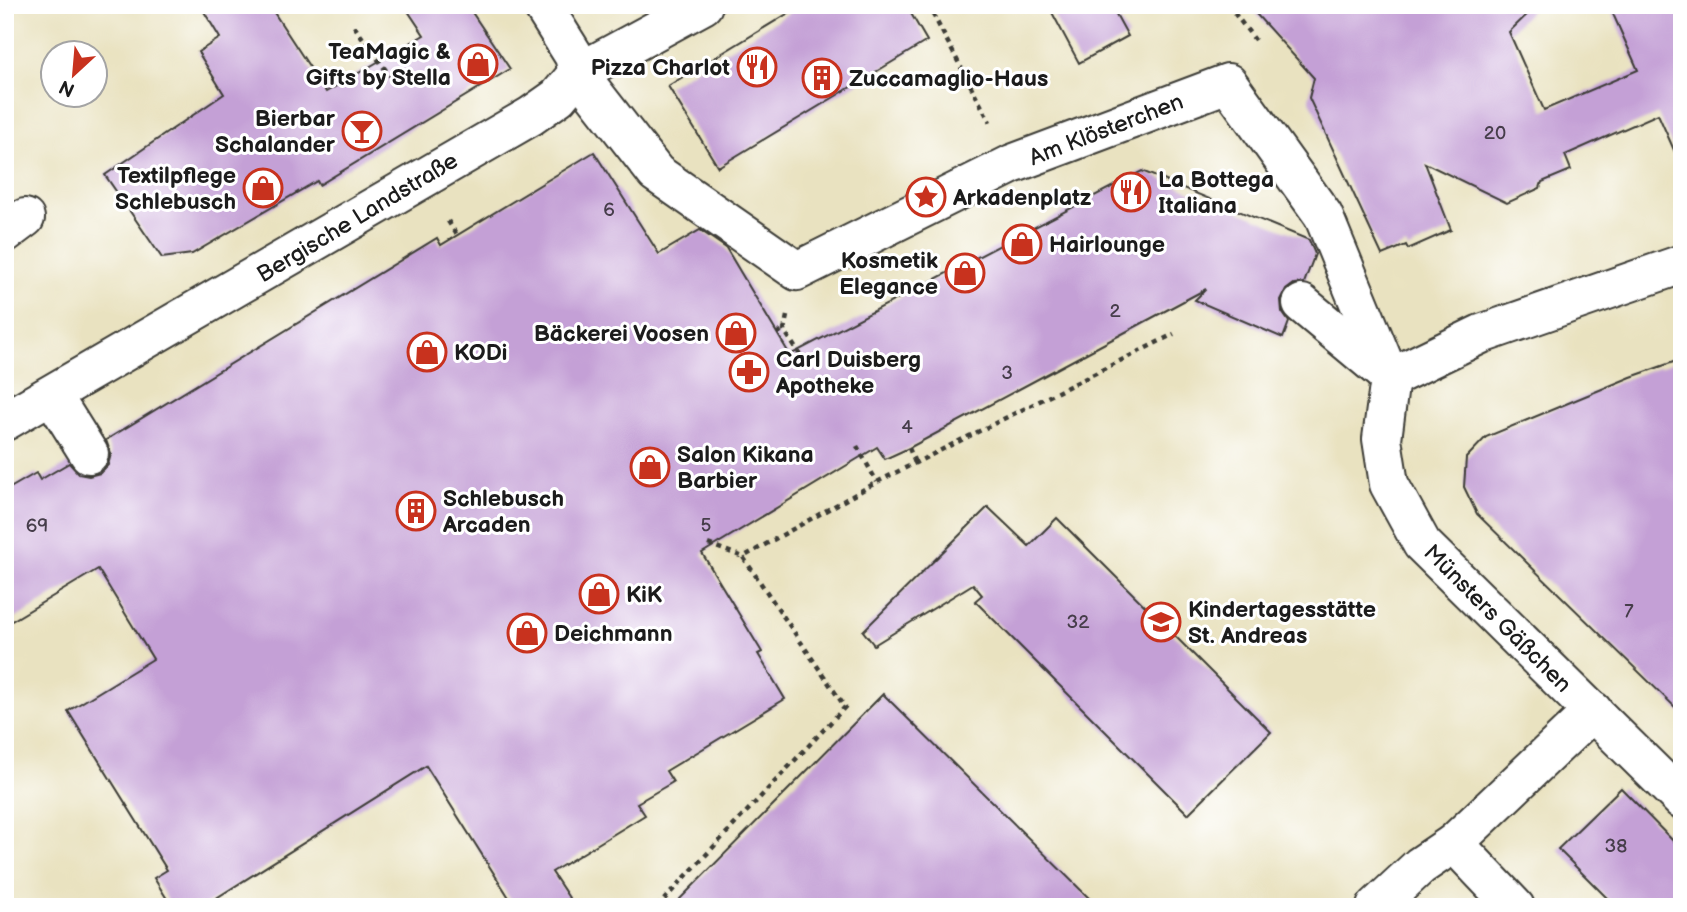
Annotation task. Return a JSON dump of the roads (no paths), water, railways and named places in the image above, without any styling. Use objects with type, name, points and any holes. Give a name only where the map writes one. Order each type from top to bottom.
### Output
[{"type":"street","points":[[542,5],[574,56],[579,73]]},
{"type":"street","name":"Bergische Landstraße","points":[[5,421],[531,116],[564,91],[579,73],[702,5]]},
{"type":"street","name":"Am Klösterchen","points":[[579,73],[656,173],[797,271],[1012,164],[1228,83],[1324,215],[1390,378]]},
{"type":"street","points":[[1302,304],[1390,378],[1480,334],[1682,264]]},
{"type":"street","name":"Münsters Gäßchen","points":[[1390,378],[1382,439],[1389,484],[1422,544],[1682,800]]},
{"type":"street","points":[[52,395],[89,454]]},
{"type":"street","points":[[1376,907],[1420,866],[1454,843],[1592,711]]},
{"type":"street","points":[[1454,843],[1516,907]]},
{"type":"place","name":"TeaMagic & Gifts by Stella","points":[[478,64]]},
{"type":"place","name":"Pizza Charlot","points":[[757,67]]},
{"type":"place","name":"Zuccamaglio-Haus","points":[[822,78]]},
{"type":"place","name":"Bierbar Schalander","points":[[362,131]]},
{"type":"place","name":"Textilpflege Schlebusch","points":[[263,188]]},
{"type":"place","name":"La Bottega Italiana","points":[[1131,192]]},
{"type":"place","name":"Arkadenplatz","points":[[926,197]]},
{"type":"place","name":"Hairlounge","points":[[1022,244]]},
{"type":"place","name":"Kosmetik Elegance","points":[[965,273]]},
{"type":"place","name":"Bäckerei Voosen","points":[[736,333]]},
{"type":"place","name":"KODi","points":[[427,352]]},
{"type":"place","name":"Carl Duisberg Apotheke","points":[[749,372]]},
{"type":"place","name":"Salon Kikana Barbier","points":[[650,467]]},
{"type":"place","name":"Schlebusch Arcaden","points":[[416,511]]},
{"type":"place","name":"KiK","points":[[599,594]]},
{"type":"place","name":"Kindertagesstätte St. Andreas","points":[[1161,622]]},
{"type":"place","name":"Deichmann","points":[[527,633]]}]
